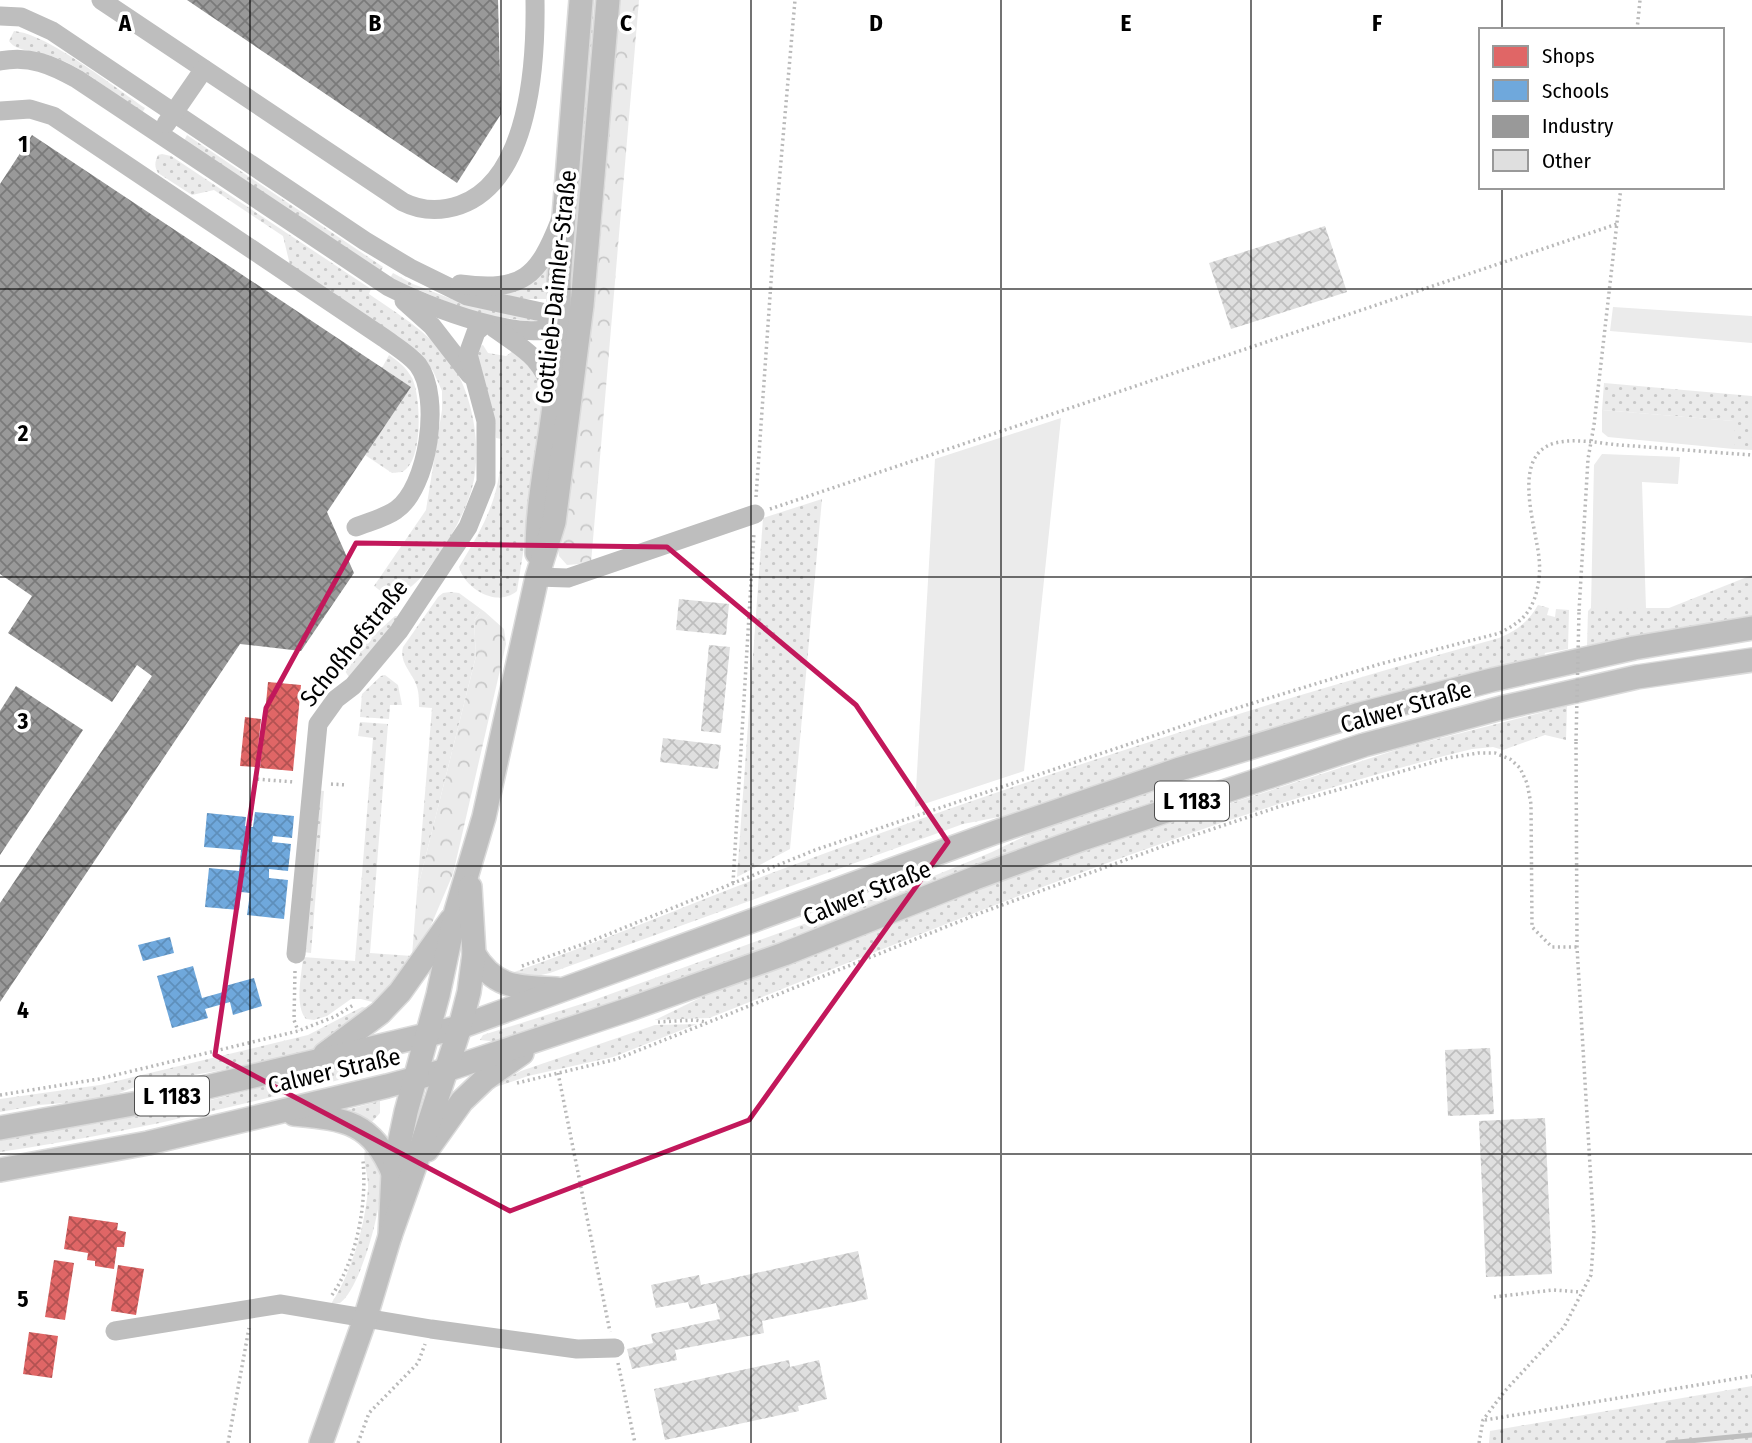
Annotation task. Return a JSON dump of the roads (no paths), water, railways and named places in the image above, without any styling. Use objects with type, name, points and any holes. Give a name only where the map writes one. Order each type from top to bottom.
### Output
[{"type":"main road","name":"Gottlieb-Daimler-Straße","points":[[390,1236],[393,1173],[414,1079],[456,911],[471,867],[537,577],[554,522],[563,396],[559,280],[581,0]]},
{"type":"main road","name":"Gottlieb-Daimler-Straße","points":[[563,396],[582,305],[608,0]]},
{"type":"main road","name":"Calwer Straße","points":[[0,1128],[144,1102],[309,1065],[460,1027],[1009,827],[1357,715],[1492,680],[1634,648],[1752,628]]},
{"type":"main road","name":"Calwer Straße","points":[[0,1170],[148,1143],[446,1070],[784,954],[987,873],[1185,803],[1364,745],[1500,708],[1637,677],[1752,660]]},
{"type":"main road","name":"Gottlieb-Daimler-Straße","points":[[321,1443],[365,1319],[460,1027],[469,992],[474,954],[470,900],[471,867]]},
{"type":"main road","points":[[309,1065],[380,1013],[400,992],[456,911]]},
{"type":"main road","points":[[474,954],[482,968],[495,979],[514,987],[566,990]]},
{"type":"main road","points":[[416,1163],[462,1101],[485,1079],[536,1041]]},
{"type":"main road","points":[[273,1112],[341,1119],[356,1125],[370,1135],[387,1158],[393,1173]]},
{"type":"street","points":[[101,0],[402,202],[416,208],[434,210],[453,208],[471,201],[487,190],[507,162],[521,128],[529,98],[534,62],[535,0]]},
{"type":"street","points":[[0,16],[21,17],[52,31],[365,242],[467,296],[546,313],[560,327]]},
{"type":"street","points":[[3,54],[42,62],[58,69],[389,286],[422,303],[488,325],[522,330],[560,327],[582,305]]},
{"type":"street","points":[[159,133],[204,69]]},
{"type":"street","points":[[0,111],[30,109],[53,116],[373,330],[418,365],[430,398],[429,435],[417,483],[397,510],[356,527]]},
{"type":"street","points":[[436,281],[484,287],[514,283],[534,271],[548,250],[564,210]]},
{"type":"street","name":"Schoßhofstraße","points":[[389,286],[432,326],[473,379]]},
{"type":"street","points":[[488,325],[533,355],[563,396]]},
{"type":"street","name":"Schoßhofstraße","points":[[296,960],[318,724],[336,699],[353,686],[399,631],[468,527],[486,482],[486,421],[468,354],[476,332],[488,325]]},
{"type":"street","points":[[537,577],[568,578],[755,514]]},
{"type":"street","points":[[115,1331],[281,1304],[365,1319],[577,1349],[615,1348]]},
{"type":"waterway","points":[[1668,1443],[1752,1435]]}]
